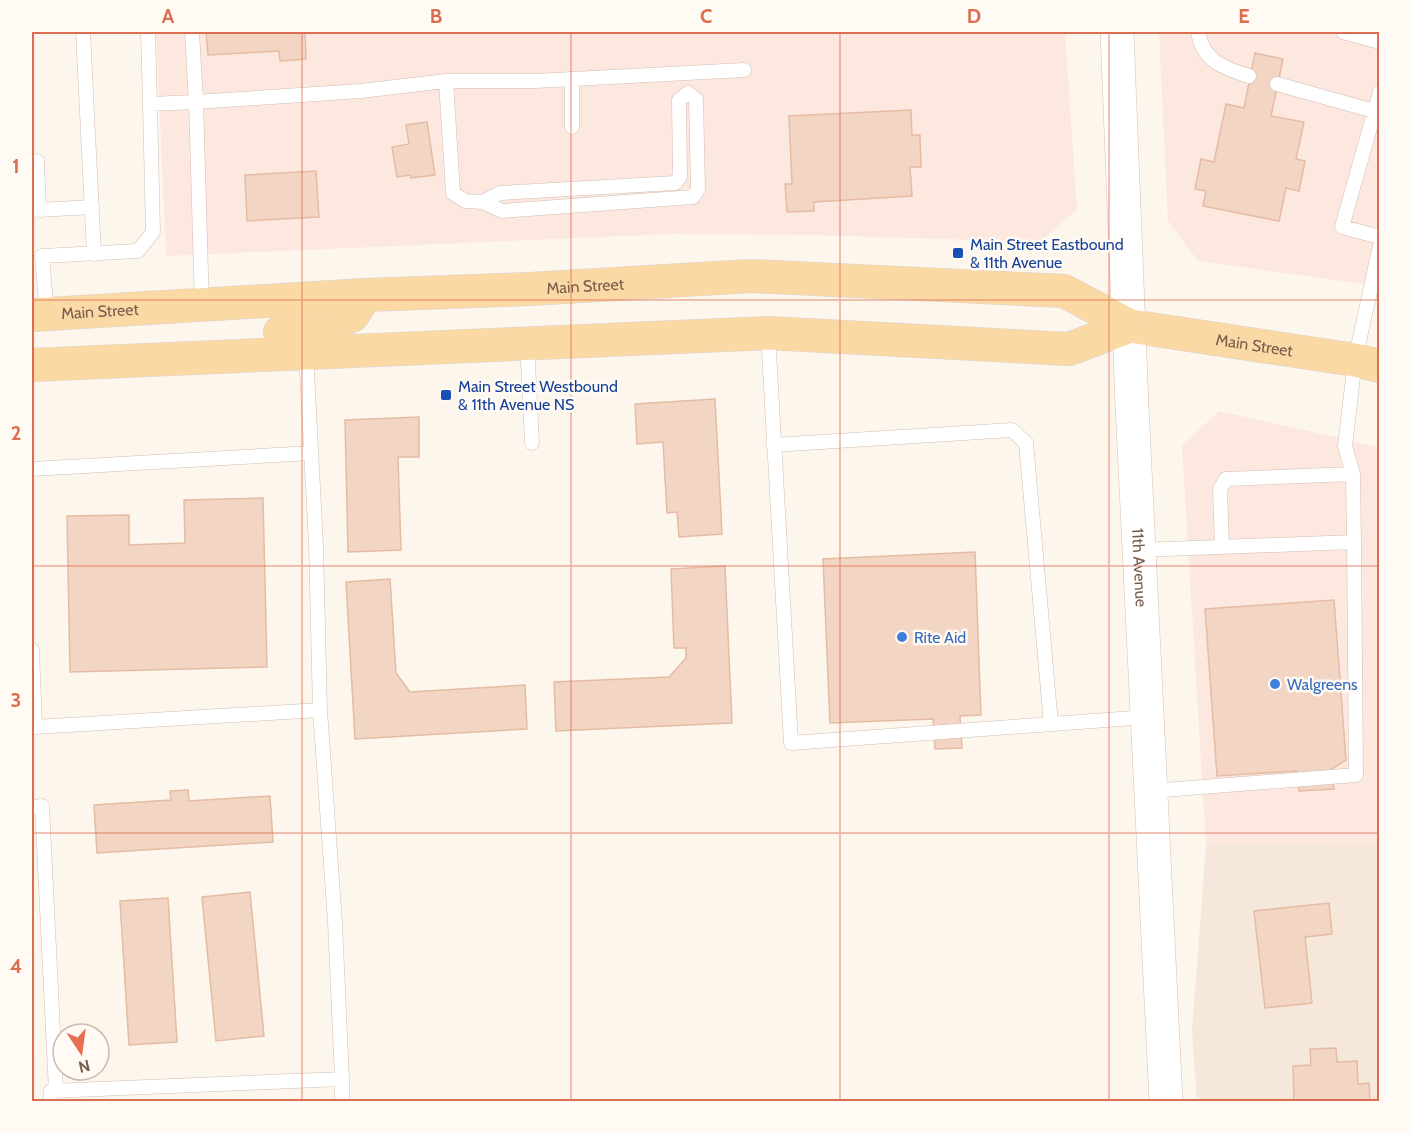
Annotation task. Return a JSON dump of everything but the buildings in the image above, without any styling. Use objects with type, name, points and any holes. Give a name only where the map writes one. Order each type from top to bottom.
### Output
[{"type":"main road","name":"11th Avenue","points":[[1117,32],[1166,1101]]},
{"type":"main road","name":"Main Street","points":[[39,315],[365,295],[530,289],[751,276],[1065,291],[1130,326],[1367,363]]},
{"type":"main road","points":[[33,365],[99,339],[319,331],[353,315],[365,295]]},
{"type":"main road","name":"Main Street","points":[[33,365],[768,333],[1069,349],[1130,326]]},
{"type":"lane","points":[[83,32],[94,254]]},
{"type":"lane","points":[[39,315],[42,256],[138,251],[153,232],[148,32]]},
{"type":"lane","points":[[192,32],[202,306]]},
{"type":"lane","points":[[1198,32],[1203,50],[1219,66],[1249,76]]},
{"type":"lane","points":[[1343,32],[1380,42]]},
{"type":"lane","points":[[150,104],[362,91],[446,81],[572,79],[744,70]]},
{"type":"lane","points":[[687,74],[688,93]]},
{"type":"lane","points":[[572,79],[572,127]]},
{"type":"lane","points":[[446,81],[453,193],[465,201],[483,202],[502,211],[693,197],[698,189],[696,99],[688,93]]},
{"type":"lane","points":[[1277,84],[1374,111]]},
{"type":"lane","points":[[1380,92],[1342,227],[1380,237]]},
{"type":"lane","points":[[483,202],[500,193],[675,183],[680,177],[679,100],[688,93]]},
{"type":"lane","points":[[37,161],[39,210],[92,207]]},
{"type":"lane","points":[[1151,791],[1356,775],[1353,474],[1345,446],[1367,363],[1380,246]]},
{"type":"lane","points":[[768,333],[790,743],[1148,717]]},
{"type":"lane","points":[[527,342],[532,443]]},
{"type":"lane","points":[[306,353],[320,710],[335,922],[342,1101]]},
{"type":"lane","points":[[773,445],[1012,430],[1026,443],[1051,724]]},
{"type":"lane","points":[[32,469],[311,453]]},
{"type":"lane","points":[[1222,547],[1220,489],[1226,479],[1353,474]]},
{"type":"lane","points":[[1140,550],[1354,542]]},
{"type":"lane","points":[[32,650],[35,727],[320,710]]},
{"type":"lane","points":[[32,807],[42,806],[53,1096],[342,1078]]},
{"type":"shaded area","points":[[156,32],[1065,32],[1077,210],[1039,242],[810,235],[671,234],[166,256]]},
{"type":"shaded area","points":[[1159,32],[1379,32],[1379,286],[1198,261],[1168,221]]},
{"type":"shaded area","points":[[1219,411],[1379,447],[1379,842],[1206,845],[1182,446]]},
{"type":"shaded area","points":[[1379,842],[1379,1101],[1197,1102],[1192,1031],[1206,845]]},
{"type":"place","name":"Main Street Eastbound & 11th Avenue","points":[[958,253]]},
{"type":"place","name":"Main Street Westbound & 11th Avenue NS","points":[[446,395]]},
{"type":"place","name":"Rite Aid","points":[[902,637]]},
{"type":"place","name":"Walgreens","points":[[1275,684]]}]
